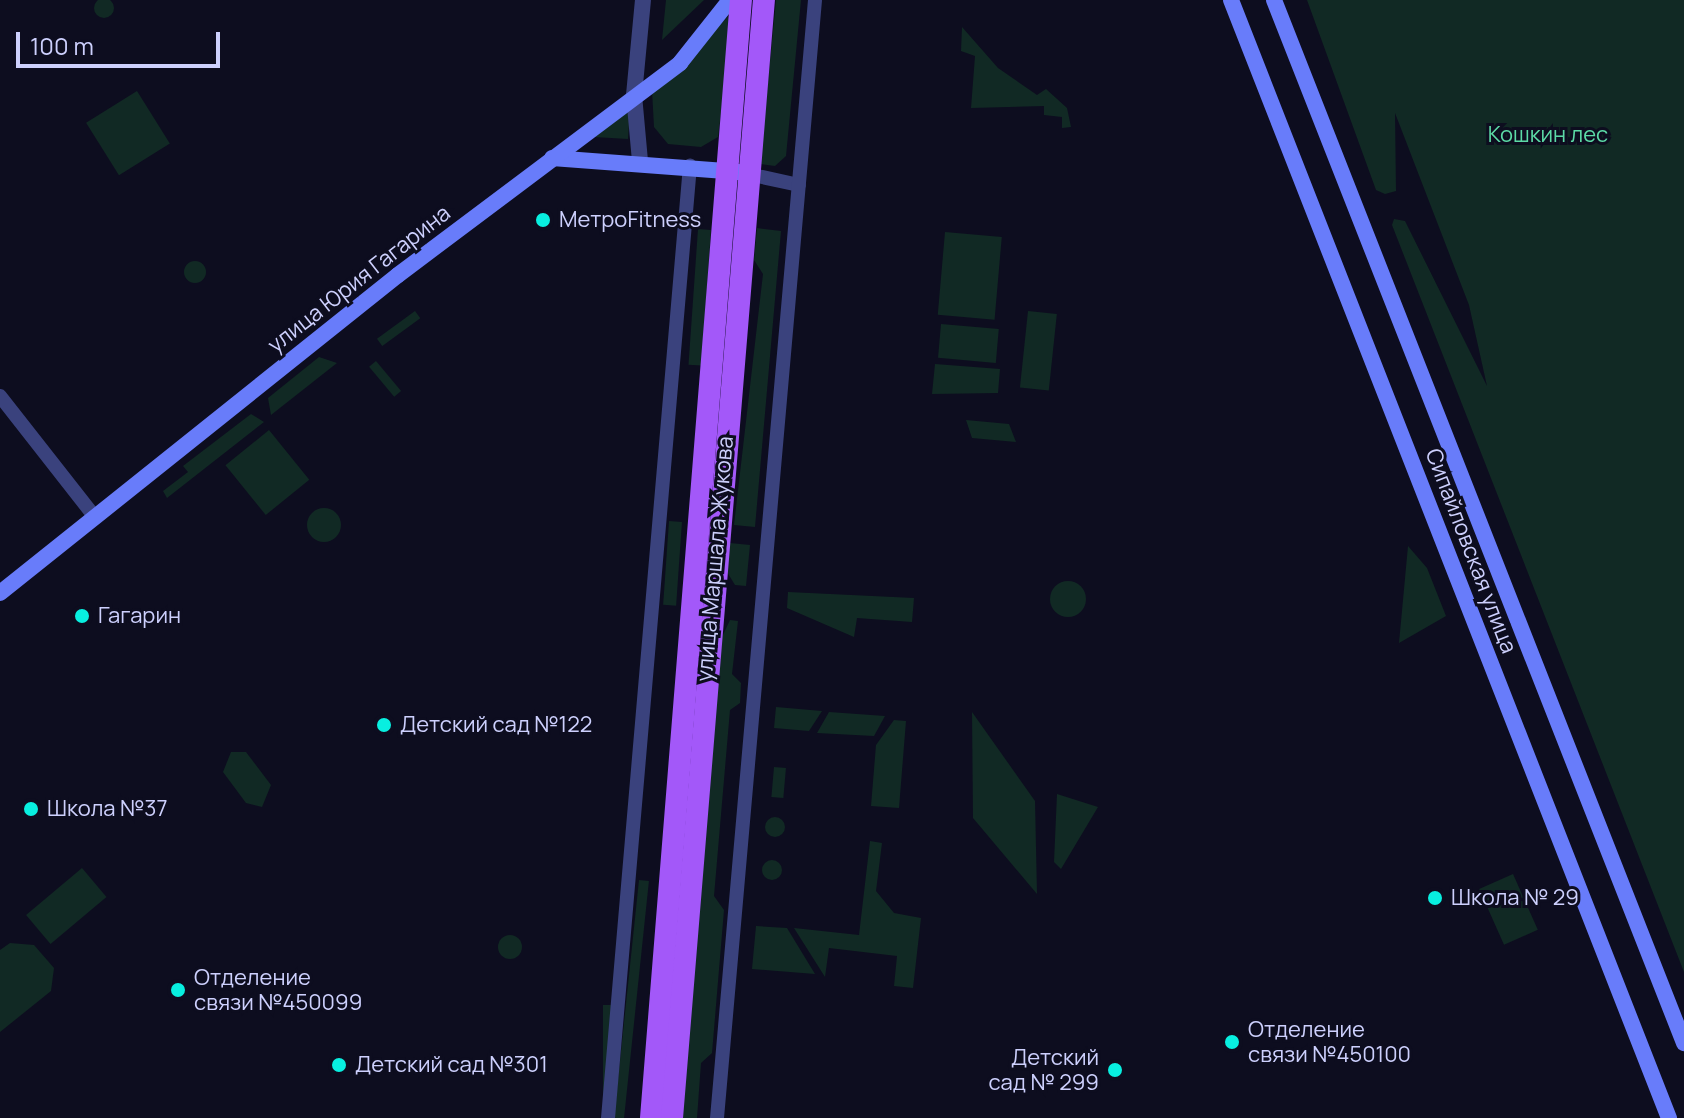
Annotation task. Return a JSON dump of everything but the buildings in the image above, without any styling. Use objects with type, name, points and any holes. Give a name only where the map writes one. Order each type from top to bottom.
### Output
[{"type":"main road","name":"улица Юрия Гагарина","points":[[0,593],[94,516],[707,38],[730,0]]},
{"type":"main road","name":"улица Маршала Жукова","points":[[651,1118],[724,169],[741,0]]},
{"type":"main road","name":"улица Маршала Жукова","points":[[672,1118],[764,0]]},
{"type":"main road","name":"Сипайловская улица","points":[[1231,0],[1669,1118]]},
{"type":"main road","name":"Сипайловская улица","points":[[1274,0],[1684,1043]]},
{"type":"main road","points":[[552,158],[640,161],[748,174]]},
{"type":"street","points":[[640,161],[634,95],[643,0]]},
{"type":"street","points":[[717,1118],[815,0]]},
{"type":"street","points":[[608,1118],[690,166]]},
{"type":"street","points":[[748,174],[799,185]]},
{"type":"street","points":[[0,396],[94,516]]},
{"type":"green space","points":[[104,-2],[111,1],[114,8],[111,15],[104,18],[97,15],[94,8],[97,1]]},
{"type":"green space","points":[[666,0],[704,0],[662,40]]},
{"type":"green space","points":[[776,0],[801,0],[786,156],[775,166],[760,164]]},
{"type":"green space","name":"Кошкин лес","points":[[1307,0],[1684,0],[1684,972],[1392,225],[1394,219],[1405,221],[1487,386],[1469,305],[1395,113],[1396,191],[1385,194],[1376,190]]},
{"type":"green space","points":[[733,12],[718,137],[701,147],[668,144],[654,127],[652,90]]},
{"type":"green space","points":[[962,27],[998,68],[1037,95],[1046,89],[1067,108],[1071,127],[1062,128],[1062,117],[1044,115],[1044,106],[971,108],[975,56],[961,51]]},
{"type":"green space","points":[[137,91],[170,144],[119,175],[86,123]]},
{"type":"green space","points":[[630,106],[628,139],[594,137]]},
{"type":"green space","points":[[757,228],[781,231],[755,527],[734,525],[763,274],[754,260]]},
{"type":"green space","points":[[698,229],[711,230],[701,366],[689,365]]},
{"type":"green space","points":[[945,232],[1002,237],[995,320],[938,315]]},
{"type":"green space","points":[[195,261],[203,264],[206,272],[203,280],[195,283],[187,280],[184,272],[187,264]]},
{"type":"green space","points":[[415,311],[420,318],[382,346],[377,339]]},
{"type":"green space","points":[[1028,311],[1057,314],[1049,391],[1020,388]]},
{"type":"green space","points":[[941,324],[999,329],[996,363],[938,358]]},
{"type":"green space","points":[[319,357],[337,363],[271,415],[268,398]]},
{"type":"green space","points":[[376,361],[401,391],[394,397],[369,367]]},
{"type":"green space","points":[[935,364],[1000,369],[998,393],[932,394]]},
{"type":"green space","points":[[251,414],[264,422],[167,498],[163,491],[188,472],[183,466]]},
{"type":"green space","points":[[966,420],[1009,424],[1016,442],[972,438]]},
{"type":"green space","points":[[269,430],[309,480],[266,515],[225,465]]},
{"type":"green space","points":[[324,508],[336,513],[341,525],[336,537],[324,542],[312,537],[307,525],[312,513]]},
{"type":"green space","points":[[669,521],[682,522],[676,606],[663,605]]},
{"type":"green space","points":[[730,543],[750,545],[746,586],[735,585],[727,572]]},
{"type":"green space","points":[[1408,546],[1427,568],[1446,616],[1399,643]]},
{"type":"green space","points":[[1068,581],[1081,586],[1086,599],[1081,612],[1068,617],[1055,612],[1050,599],[1055,586]]},
{"type":"green space","points":[[788,592],[914,598],[912,622],[857,618],[854,637],[787,608]]},
{"type":"green space","points":[[730,620],[738,621],[732,674],[741,683],[740,703],[730,710],[714,896],[724,910],[712,1053],[701,1063],[697,1118],[681,1118],[722,637]]},
{"type":"green space","points":[[776,707],[822,711],[809,731],[774,728]]},
{"type":"green space","points":[[829,712],[885,716],[874,736],[817,733]]},
{"type":"green space","points":[[972,712],[1035,801],[1037,894],[973,818]]},
{"type":"green space","points":[[894,720],[906,721],[899,808],[871,806],[876,745]]},
{"type":"green space","points":[[231,752],[246,752],[271,785],[262,807],[246,803],[223,772]]},
{"type":"green space","points":[[774,767],[786,768],[783,798],[771,797]]},
{"type":"green space","points":[[1057,794],[1098,807],[1061,869],[1054,862]]},
{"type":"green space","points":[[771,817],[779,817],[785,827],[779,837],[771,837],[765,831],[765,823]]},
{"type":"green space","points":[[870,841],[882,843],[876,891],[894,913],[921,918],[913,988],[894,986],[897,956],[829,948],[825,977],[794,928],[859,935]]},
{"type":"green space","points":[[772,860],[779,863],[782,870],[779,877],[772,880],[765,877],[762,870],[765,863]]},
{"type":"green space","points":[[82,868],[106,897],[51,944],[26,915]]},
{"type":"green space","points":[[1513,874],[1538,930],[1504,945],[1479,889]]},
{"type":"green space","points":[[639,880],[649,881],[624,1118],[614,1118]]},
{"type":"green space","points":[[756,926],[787,928],[815,974],[752,969]]},
{"type":"green space","points":[[510,935],[518,939],[522,947],[518,955],[510,959],[502,955],[498,947],[502,939]]},
{"type":"green space","points":[[10,943],[34,945],[54,968],[51,991],[0,1032],[0,950]]},
{"type":"green space","points":[[603,1005],[613,1005],[613,1118],[603,1118]]},
{"type":"place","name":"МетроFitness","points":[[543,220]]},
{"type":"place","name":"Гагарин","points":[[82,616]]},
{"type":"place","name":"Детский сад №122","points":[[384,725]]},
{"type":"place","name":"Школа №37","points":[[31,809]]},
{"type":"place","name":"Школа № 29","points":[[1435,898]]},
{"type":"place","name":"Отделение связи №450099","points":[[178,990]]},
{"type":"place","name":"Отделение связи №450100","points":[[1232,1042]]},
{"type":"place","name":"Детский сад №301","points":[[339,1065]]},
{"type":"place","name":"Детский сад № 299","points":[[1115,1070]]}]
